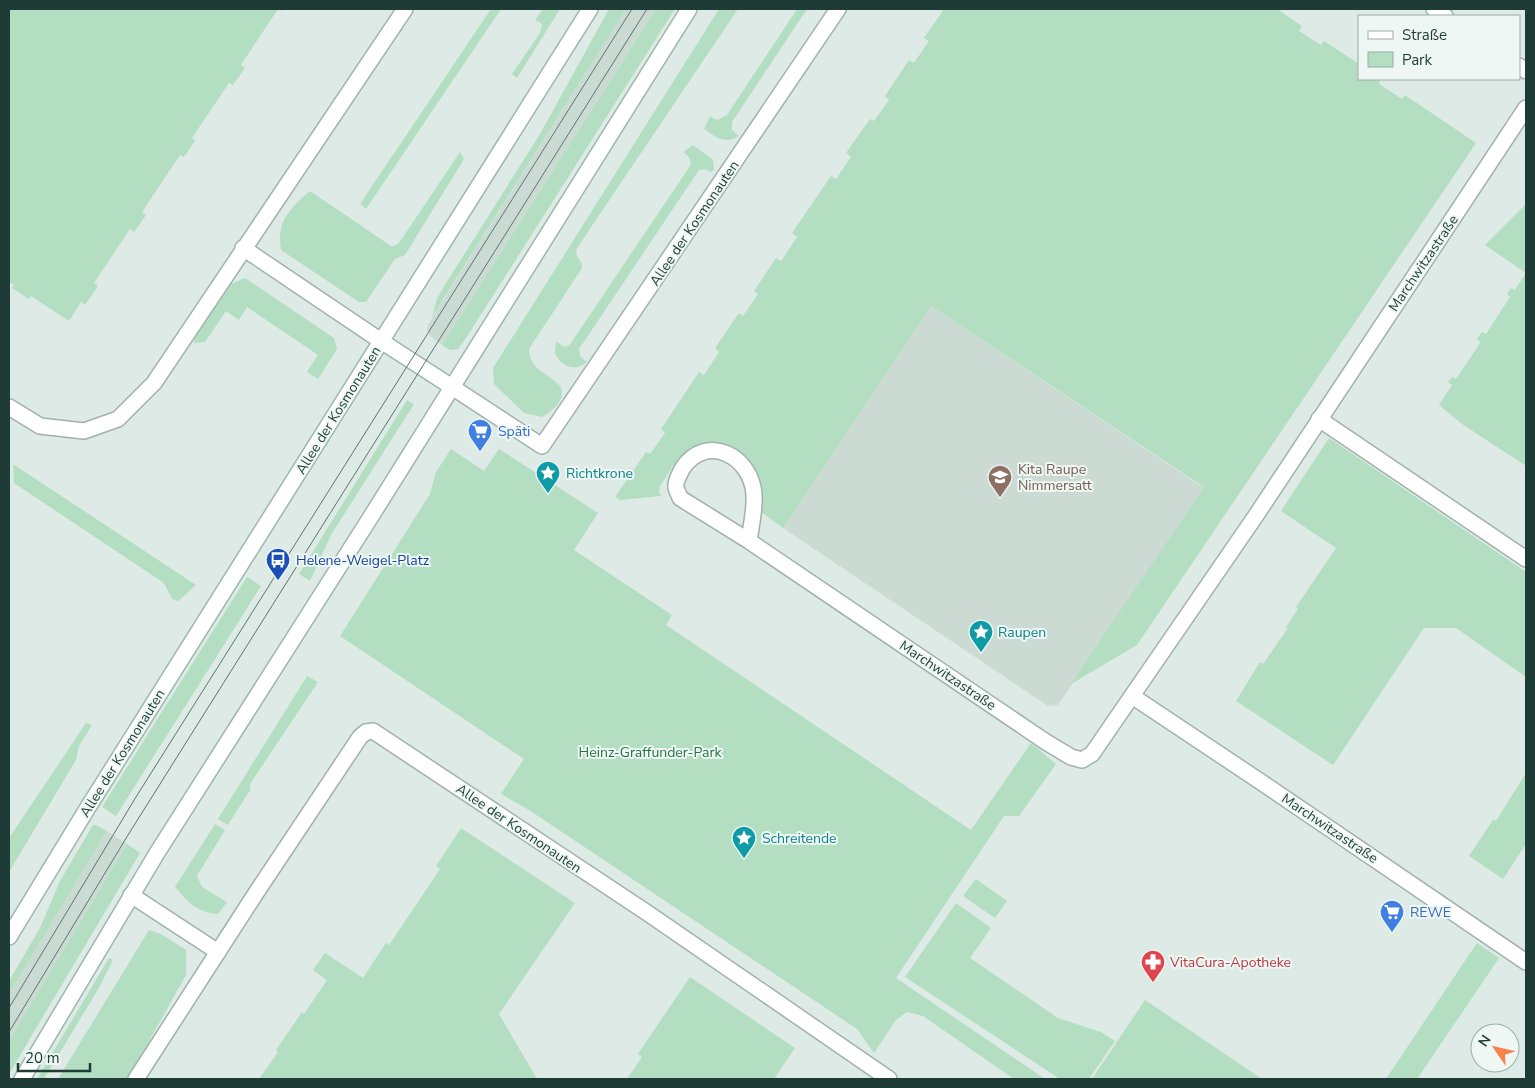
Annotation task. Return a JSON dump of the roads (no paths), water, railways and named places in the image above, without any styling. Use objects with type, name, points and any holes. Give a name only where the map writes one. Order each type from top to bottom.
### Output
[{"type":"street","points":[[9,407],[40,426],[84,431],[118,419],[154,383],[405,9]]},
{"type":"street","name":"Allee der Kosmonauten","points":[[9,937],[91,801],[590,9]]},
{"type":"street","points":[[22,1079],[131,895],[689,9]]},
{"type":"street","name":"Allee der Kosmonauten","points":[[243,248],[542,446],[838,9]]},
{"type":"street","name":"Marchwitzastraße","points":[[749,541],[754,494],[750,478],[743,464],[731,455],[718,451],[703,452],[687,462],[679,474],[675,486],[680,498],[749,541],[1071,758],[1082,760],[1092,754],[1132,696],[1320,419],[1526,108]]},
{"type":"street","points":[[1320,419],[1526,559]]},
{"type":"street","name":"Marchwitzastraße","points":[[1132,696],[1268,786],[1526,962]]},
{"type":"street","name":"Allee der Kosmonauten","points":[[136,1079],[360,737],[366,732],[373,731],[646,912],[889,1079]]},
{"type":"street","points":[[131,895],[218,952]]},
{"type":"tram line","points":[[9,1008],[136,797],[632,9]]},
{"type":"tram line","points":[[9,1032],[128,835],[647,9]]},
{"type":"place","name":"Späti","points":[[480,452]]},
{"type":"place","name":"Richtkrone","points":[[548,494]]},
{"type":"place","name":"Kita Raupe Nimmersatt","points":[[1000,498]]},
{"type":"place","name":"Helene-Weigel-Platz","points":[[278,581]]},
{"type":"place","name":"Raupen","points":[[981,653]]},
{"type":"place","name":"Schreitende","points":[[744,859]]},
{"type":"place","name":"REWE","points":[[1392,933]]},
{"type":"place","name":"VitaCura-Apotheke","points":[[1153,983]]},
{"type":"park label","name":"Heinz-Graffunder-Park","points":[[650,752]]}]
